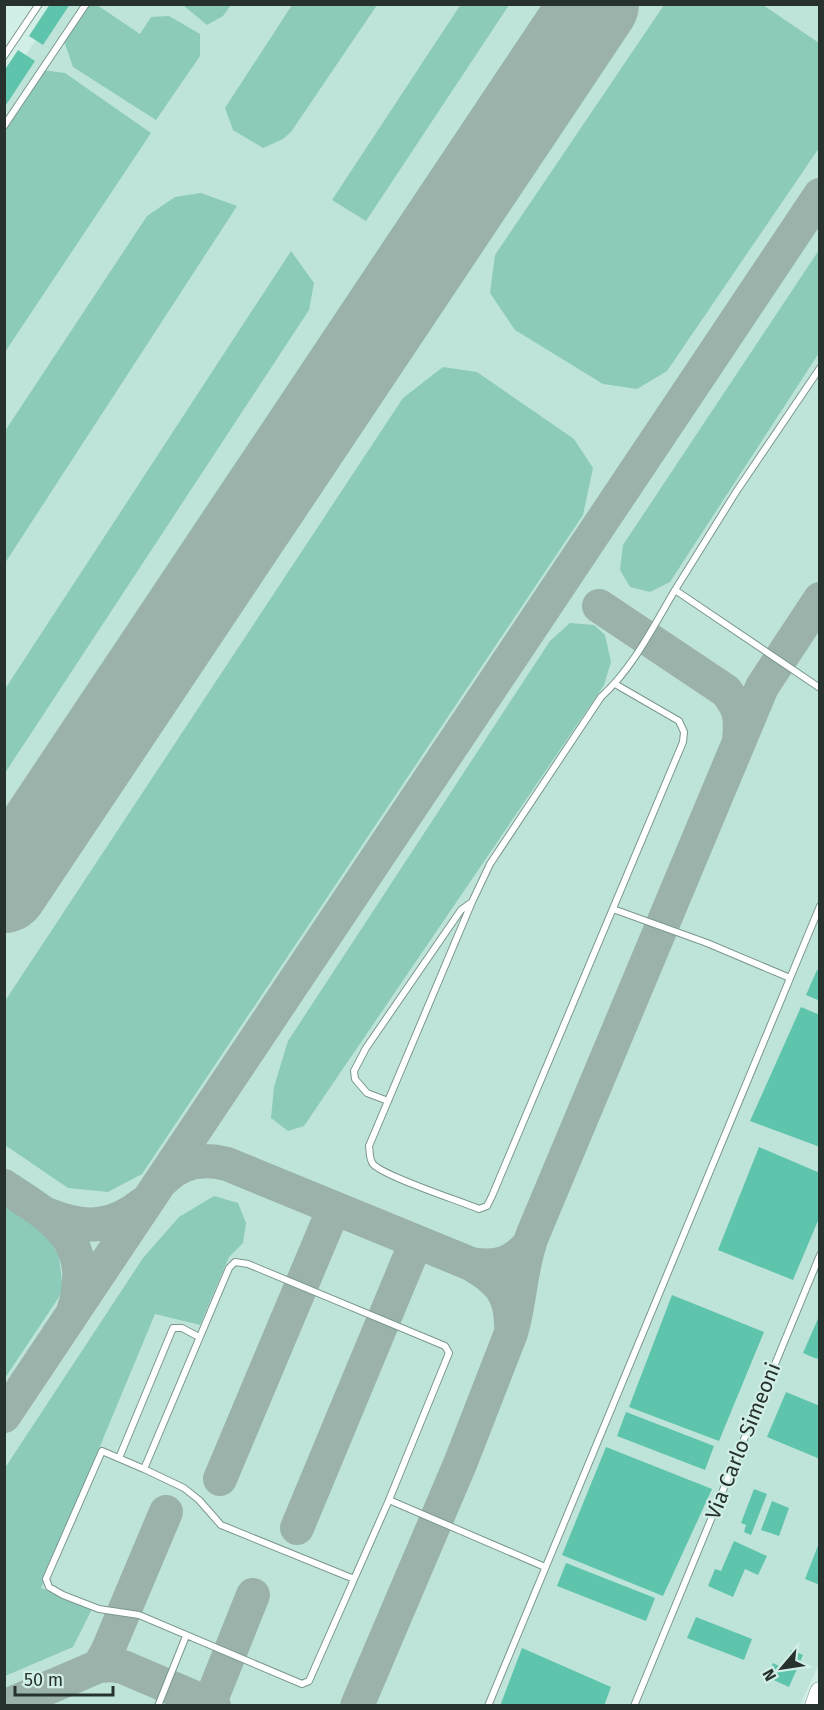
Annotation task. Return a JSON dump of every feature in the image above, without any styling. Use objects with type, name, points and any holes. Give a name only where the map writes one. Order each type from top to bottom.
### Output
[{"type":"main road","points":[[814,1706],[819,1692]]},
{"type":"lane","points":[[4,56],[39,4]]},
{"type":"lane","points":[[4,126],[86,4]]},
{"type":"lane","points":[[615,684],[679,721],[684,732],[683,742],[487,1206],[479,1209],[389,1175],[374,1165],[369,1146],[490,864],[600,697],[615,684],[640,648],[736,492],[819,368]]},
{"type":"lane","points":[[675,590],[819,688]]},
{"type":"lane","points":[[388,1101],[367,1093],[355,1079],[354,1071],[366,1048],[435,947],[461,910],[472,902]]},
{"type":"lane","points":[[488,1706],[819,906]]},
{"type":"lane","points":[[613,909],[707,943],[790,978]]},
{"type":"lane","name":"Via Carlo Simeoni","points":[[634,1706],[819,1254]]},
{"type":"lane","points":[[144,1469],[229,1268],[235,1262],[248,1264],[445,1346],[449,1353],[389,1500],[309,1681],[302,1684],[139,1615],[99,1609],[49,1587],[46,1579],[102,1451],[184,1488],[199,1500],[221,1525],[354,1579]]},
{"type":"lane","points":[[119,1458],[173,1328],[182,1328],[200,1337]]},
{"type":"lane","points":[[389,1500],[546,1567]]},
{"type":"lane","points":[[158,1706],[186,1636]]},
{"type":"shaded area","points":[[461,4],[509,5],[366,221],[332,200]]},
{"type":"shaded area","points":[[59,5],[819,5],[820,1662],[800,1705],[5,1705],[4,88]]},
{"type":"shaded area","points":[[86,5],[97,5],[140,34],[151,17],[169,16],[200,34],[200,56],[156,120],[73,67],[63,38]]},
{"type":"shaded area","points":[[183,5],[231,5],[223,16],[207,25]]},
{"type":"shaded area","points":[[292,5],[377,5],[291,132],[283,139],[263,148],[233,130],[225,108]]},
{"type":"shaded area","points":[[664,5],[763,5],[819,43],[819,148],[667,371],[637,389],[603,384],[515,330],[490,293],[495,255]]},
{"type":"shaded area","points":[[42,70],[65,73],[151,133],[5,352],[5,126]]},
{"type":"shaded area","points":[[201,193],[237,206],[5,563],[5,431],[147,216],[175,197]]},
{"type":"shaded area","points":[[819,250],[819,353],[670,582],[650,592],[630,587],[620,570],[623,545]]},
{"type":"shaded area","points":[[291,251],[314,283],[309,310],[5,773],[5,689]]},
{"type":"shaded area","points":[[443,367],[477,372],[574,439],[593,468],[583,515],[142,1174],[108,1192],[68,1188],[5,1145],[5,1001],[403,398]]},
{"type":"shaded area","points":[[570,623],[594,625],[605,635],[611,662],[604,685],[304,1126],[288,1131],[271,1118],[274,1087],[288,1041],[550,641]]},
{"type":"shaded area","points":[[214,1196],[238,1203],[246,1223],[243,1243],[229,1257],[200,1325],[155,1314],[41,1588],[92,1609],[73,1647],[5,1676],[5,1468],[143,1258],[179,1217]]},
{"type":"shaded area","points":[[5,1202],[39,1223],[59,1256],[63,1291],[5,1378]]},
{"type":"building","points":[[50,4],[70,4],[43,45],[29,36]]},
{"type":"building","points":[[18,50],[35,61],[4,108],[4,71]]},
{"type":"building","points":[[817,970],[820,971],[820,1001],[806,995]]},
{"type":"building","points":[[801,1007],[820,1015],[820,1147],[750,1121]]},
{"type":"building","points":[[759,1147],[820,1173],[820,1216],[793,1280],[718,1250]]},
{"type":"building","points":[[672,1295],[764,1332],[719,1441],[629,1407]]},
{"type":"building","points":[[820,1314],[820,1353],[817,1359],[803,1353]]},
{"type":"building","points":[[786,1392],[820,1406],[820,1459],[767,1437]]},
{"type":"building","points":[[626,1412],[714,1446],[705,1470],[617,1436]]},
{"type":"building","points":[[606,1447],[712,1489],[663,1596],[562,1555]]},
{"type":"building","points":[[754,1489],[767,1494],[751,1535],[744,1532],[746,1525],[741,1523]]},
{"type":"building","points":[[772,1501],[789,1508],[779,1536],[761,1530]]},
{"type":"building","points":[[734,1541],[767,1556],[758,1575],[745,1569],[733,1597],[708,1586],[715,1569],[721,1571]]},
{"type":"building","points":[[820,1543],[820,1585],[805,1579]]},
{"type":"building","points":[[566,1563],[655,1598],[646,1621],[557,1586]]},
{"type":"building","points":[[696,1617],[752,1639],[744,1660],[687,1638]]},
{"type":"building","points":[[522,1648],[611,1687],[604,1706],[500,1706]]},
{"type":"building","points":[[791,1650],[803,1655],[789,1687],[767,1677],[773,1663],[783,1668]]},
{"type":"taxiway","points":[[4,1416],[820,195]]},
{"type":"taxiway","points":[[357,1706],[460,1464],[511,1333],[525,1258],[533,1234],[762,687],[820,599]]},
{"type":"taxiway","points":[[599,606],[726,691],[739,714],[739,741]]},
{"type":"taxiway","points":[[164,1179],[178,1168],[193,1162],[209,1161],[227,1164],[471,1264]]},
{"type":"taxiway","points":[[4,1186],[44,1213],[66,1235],[74,1248],[79,1281],[74,1308]]},
{"type":"taxiway","points":[[49,1215],[75,1223],[99,1224],[121,1218],[144,1203]]},
{"type":"taxiway","points":[[220,1479],[334,1208]]},
{"type":"taxiway","points":[[297,1528],[416,1242]]},
{"type":"taxiway","points":[[511,1325],[508,1304],[501,1288],[488,1275],[471,1264],[488,1266],[502,1264],[528,1246]]},
{"type":"taxiway","points":[[99,1666],[166,1512]]},
{"type":"taxiway","points":[[209,1705],[253,1595]]},
{"type":"taxiway","points":[[6,1706],[99,1666],[112,1665],[123,1667],[214,1706]]},
{"type":"runway","points":[[4,889],[595,4]]}]
